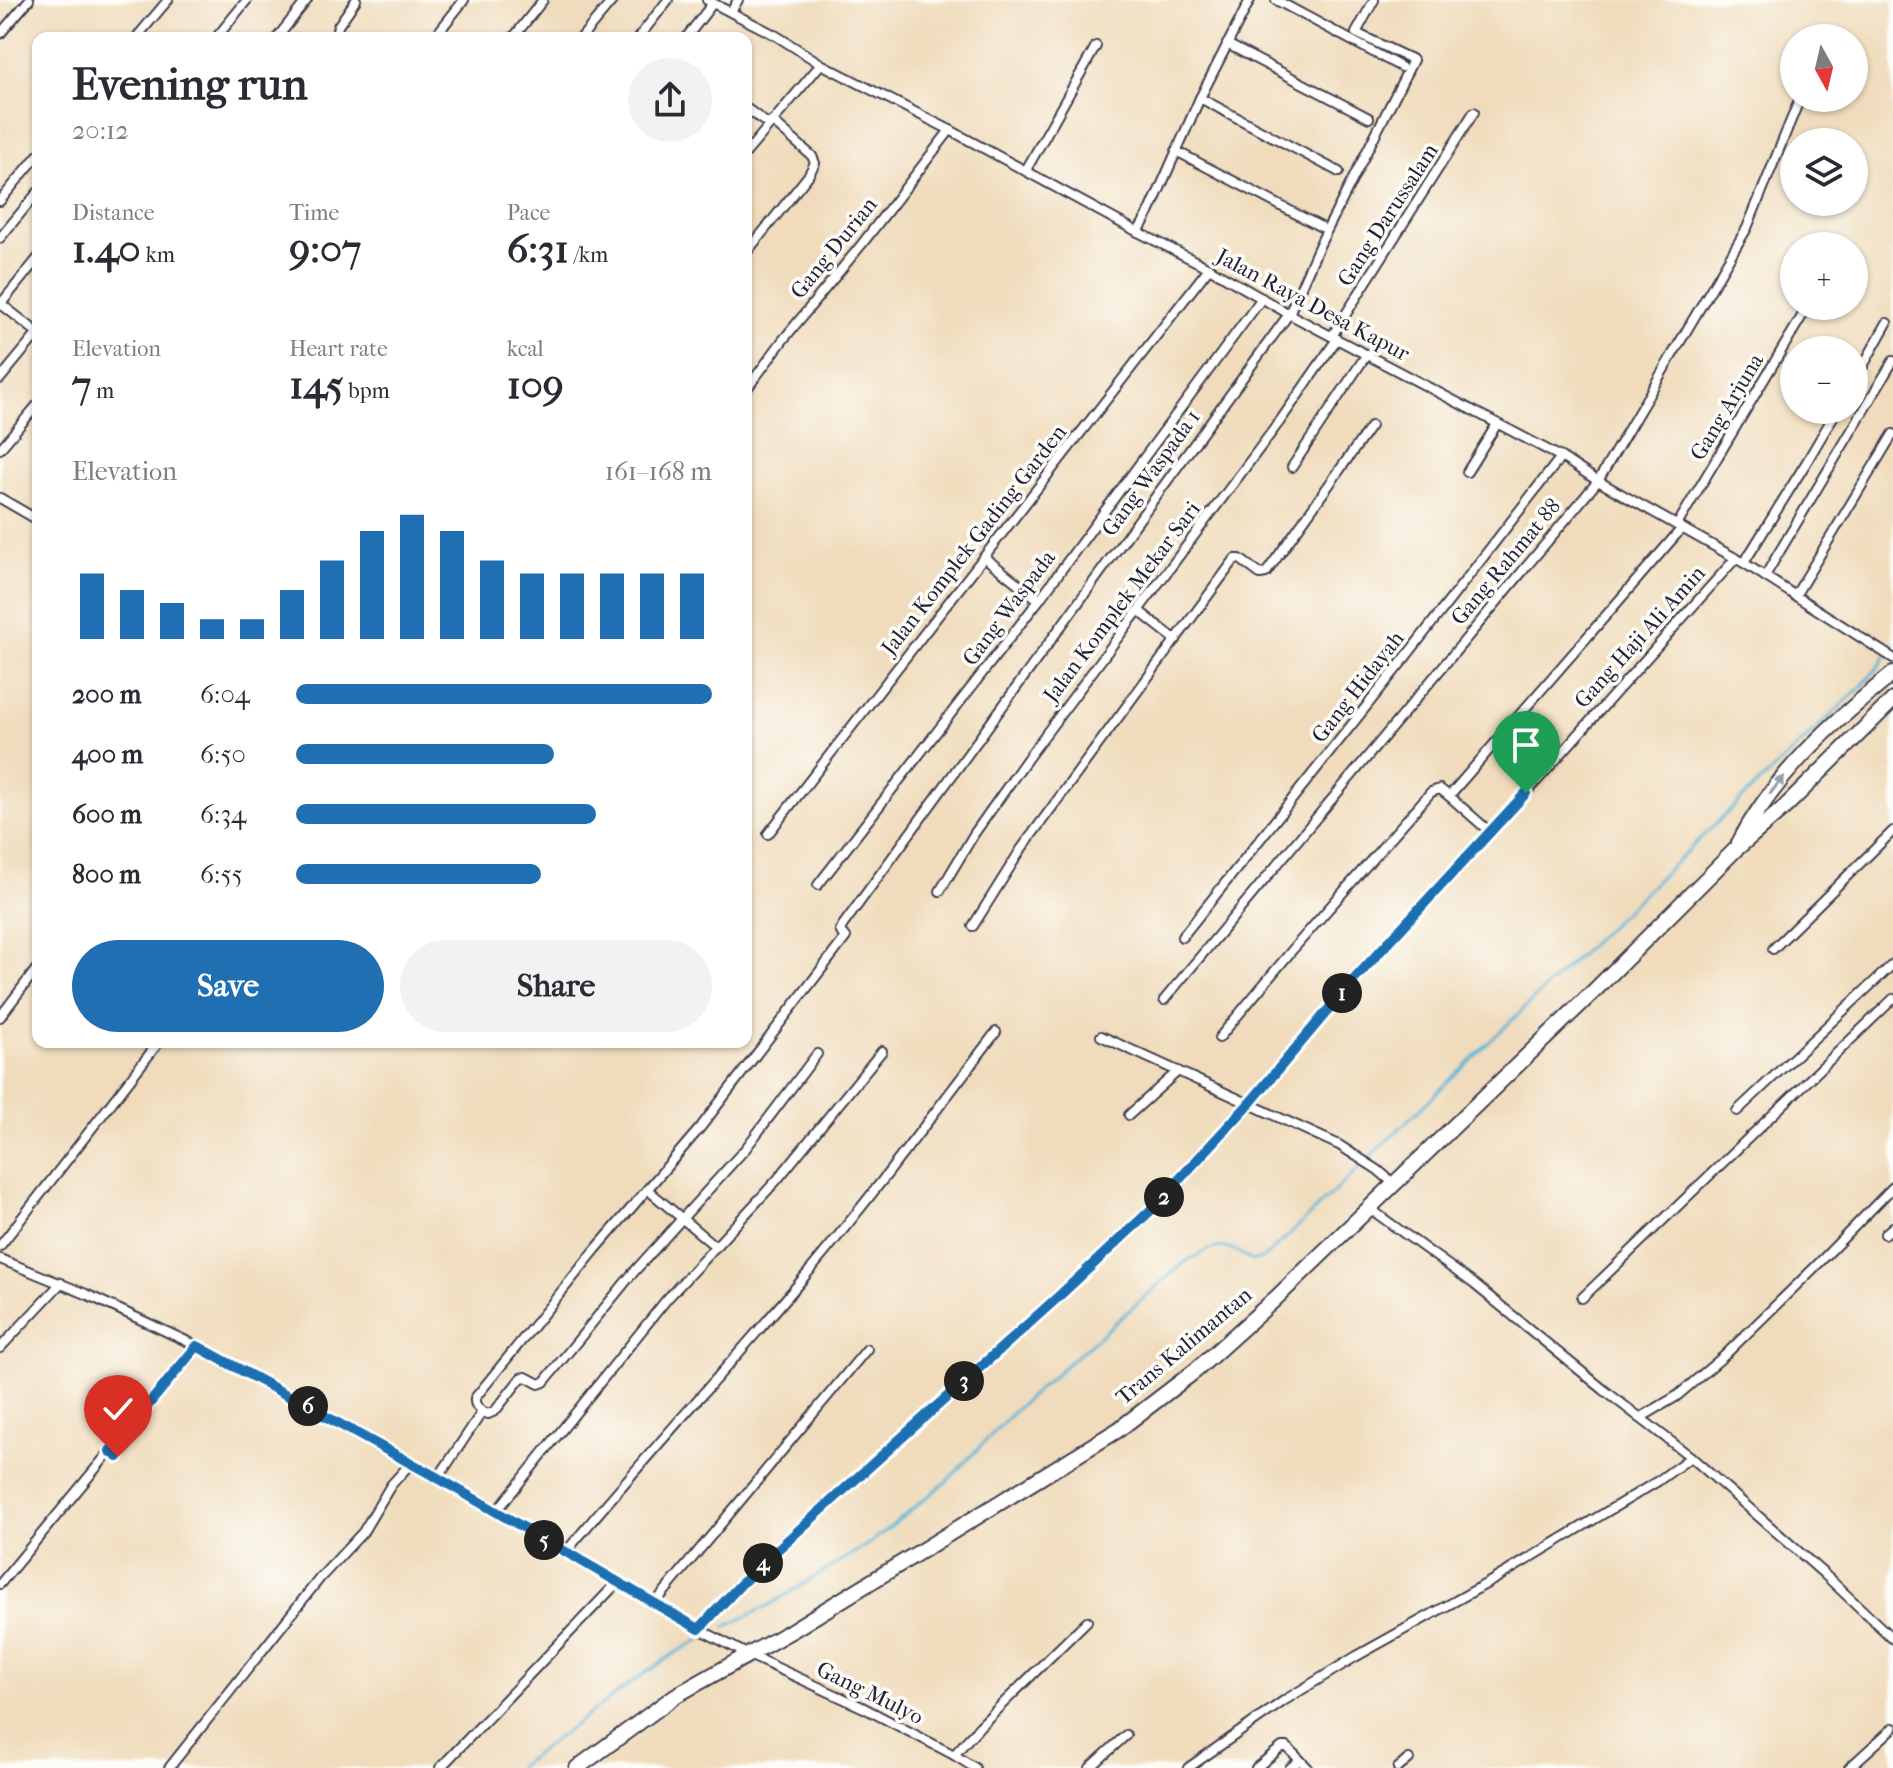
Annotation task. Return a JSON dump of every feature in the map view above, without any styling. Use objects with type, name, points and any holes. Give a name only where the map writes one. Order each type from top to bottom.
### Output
[{"type":"highway","name":"Trans Kalimantan","points":[[1735,850],[1777,784],[1856,703],[1893,674]]},
{"type":"highway","name":"Trans Kalimantan","points":[[577,1768],[675,1696],[805,1622],[1069,1460],[1143,1412],[1195,1371],[1593,992],[1735,850],[1785,807],[1893,700]]},
{"type":"street","points":[[0,34],[29,0]]},
{"type":"street","points":[[141,32],[168,0]]},
{"type":"street","points":[[221,32],[247,0]]},
{"type":"street","points":[[282,32],[307,0]]},
{"type":"street","points":[[336,32],[356,0]]},
{"type":"street","points":[[439,32],[464,0]]},
{"type":"street","points":[[518,32],[543,0]]},
{"type":"street","points":[[586,32],[613,0]]},
{"type":"street","points":[[643,32],[668,0]]},
{"type":"street","points":[[731,12],[738,0]]},
{"type":"street","points":[[1138,232],[1200,98],[1250,0]]},
{"type":"street","points":[[1276,0],[1401,67]]},
{"type":"street","name":"Gang Waspada 1","points":[[648,1190],[700,1128],[846,937],[840,930],[843,925],[1289,314],[1319,246],[1413,60],[1356,33],[1374,0]]},
{"type":"street","points":[[690,32],[710,1]]},
{"type":"street","name":"Jalan Raya Desa Kapur","points":[[710,1],[775,35],[821,64],[1026,170],[1289,314],[1561,457],[1765,576],[1888,654]]},
{"type":"street","points":[[1227,44],[1369,118]]},
{"type":"street","points":[[1026,170],[1096,46]]},
{"type":"street","points":[[752,146],[821,64]]},
{"type":"street","points":[[1200,98],[1339,172]]},
{"type":"street","points":[[752,112],[812,156],[815,163],[752,246]]},
{"type":"street","name":"Gang Darussalam","points":[[1334,338],[1474,112]]},
{"type":"street","name":"Gang Rahmat 88","points":[[1164,1000],[1598,481],[1747,228],[1794,112]]},
{"type":"street","name":"Gang Durian","points":[[752,382],[950,130]]},
{"type":"street","points":[[1176,151],[1321,227]]},
{"type":"street","points":[[0,201],[32,162]]},
{"type":"street","points":[[0,238],[32,199]]},
{"type":"street","points":[[32,265],[1,304],[32,328]]},
{"type":"street","name":"Jalan Komplek Gading Garden","points":[[768,834],[1209,268]]},
{"type":"street","name":"Gang Waspada","points":[[818,885],[1039,600],[1262,298]]},
{"type":"street","name":"Gang Arjuna","points":[[1449,796],[1680,527],[1800,320]]},
{"type":"street","points":[[1868,357],[1887,323]]},
{"type":"street","name":"Jalan Komplek Mekar Sari","points":[[940,891],[974,834],[1027,759],[1280,421],[1334,338]]},
{"type":"street","points":[[0,379],[32,340]]},
{"type":"street","points":[[1292,467],[1367,354]]},
{"type":"street","points":[[1765,576],[1893,361]]},
{"type":"street","points":[[0,449],[32,411]]},
{"type":"street","points":[[1467,472],[1497,424]]},
{"type":"street","name":"Gang Haji Ali Amin","points":[[701,1630],[742,1583],[778,1549],[1150,1211],[1249,1104],[1350,984],[1740,561],[1829,424]]},
{"type":"street","points":[[973,926],[1022,848],[1235,559],[1240,559],[1260,574],[1266,573],[1371,426]]},
{"type":"street","points":[[1795,596],[1893,434]]},
{"type":"street","name":"Gang Hidayah","points":[[1182,937],[1561,457]]},
{"type":"street","points":[[0,498],[32,517]]},
{"type":"street","points":[[984,557],[1039,600]]},
{"type":"street","points":[[1139,611],[1176,640]]},
{"type":"street","points":[[1219,1038],[1431,792],[1440,789],[1490,832]]},
{"type":"street","points":[[1773,949],[1893,831]]},
{"type":"street","points":[[1737,1111],[1893,964]]},
{"type":"street","points":[[0,1017],[32,975]]},
{"type":"street","points":[[1582,1298],[1893,999]]},
{"type":"street","points":[[565,1553],[881,1184],[996,1032]]},
{"type":"street","points":[[1101,1036],[1339,1145],[1393,1183]]},
{"type":"street","points":[[0,1246],[154,1048]]},
{"type":"street","points":[[496,1512],[667,1299],[777,1180],[882,1051]]},
{"type":"street","points":[[716,1247],[681,1219],[648,1190],[475,1398],[476,1405],[488,1414],[495,1411],[523,1377],[539,1384],[544,1382],[632,1274],[681,1219],[746,1148],[817,1054]]},
{"type":"street","points":[[1129,1115],[1178,1071]]},
{"type":"street","points":[[1640,1418],[1677,1396],[1724,1356],[1893,1187]]},
{"type":"street","points":[[1369,1207],[1474,1284],[1691,1457],[1893,1639]]},
{"type":"street","points":[[1885,1234],[1893,1227]]},
{"type":"street","name":"Gang Mulyo","points":[[2,1263],[61,1283],[197,1346],[438,1478],[701,1630],[864,1708],[975,1768]]},
{"type":"street","points":[[0,1348],[61,1283]]},
{"type":"street","points":[[0,1584],[114,1454],[197,1346]]},
{"type":"street","points":[[655,1603],[867,1349]]},
{"type":"street","points":[[438,1478],[482,1412]]},
{"type":"street","points":[[1188,1768],[1296,1693],[1505,1573],[1658,1481],[1691,1457]]},
{"type":"street","points":[[169,1768],[320,1578],[363,1532],[391,1485],[411,1463]]},
{"type":"street","points":[[440,1768],[617,1583]]},
{"type":"street","points":[[954,1755],[1087,1621]]},
{"type":"street","points":[[1849,1768],[1893,1728]]},
{"type":"street","points":[[1090,1768],[1126,1735]]},
{"type":"street","points":[[1256,1768],[1282,1747],[1287,1747],[1308,1768]]},
{"type":"street","points":[[1398,1768],[1409,1759]]},
{"type":"street","points":[[1290,1768],[1300,1760]]},
{"type":"waterway","points":[[725,1627],[773,1603],[873,1541],[947,1481],[1020,1405],[1185,1262],[1219,1248],[1234,1250],[1252,1261],[1262,1259],[1864,684],[1893,643]]},
{"type":"waterway","points":[[517,1768],[635,1680],[707,1636]]},
{"type":"route","points":[[118,1457],[110,1451],[197,1346],[438,1478],[699,1629],[778,1549],[1150,1211],[1249,1104],[1350,984],[1526,793]]}]
